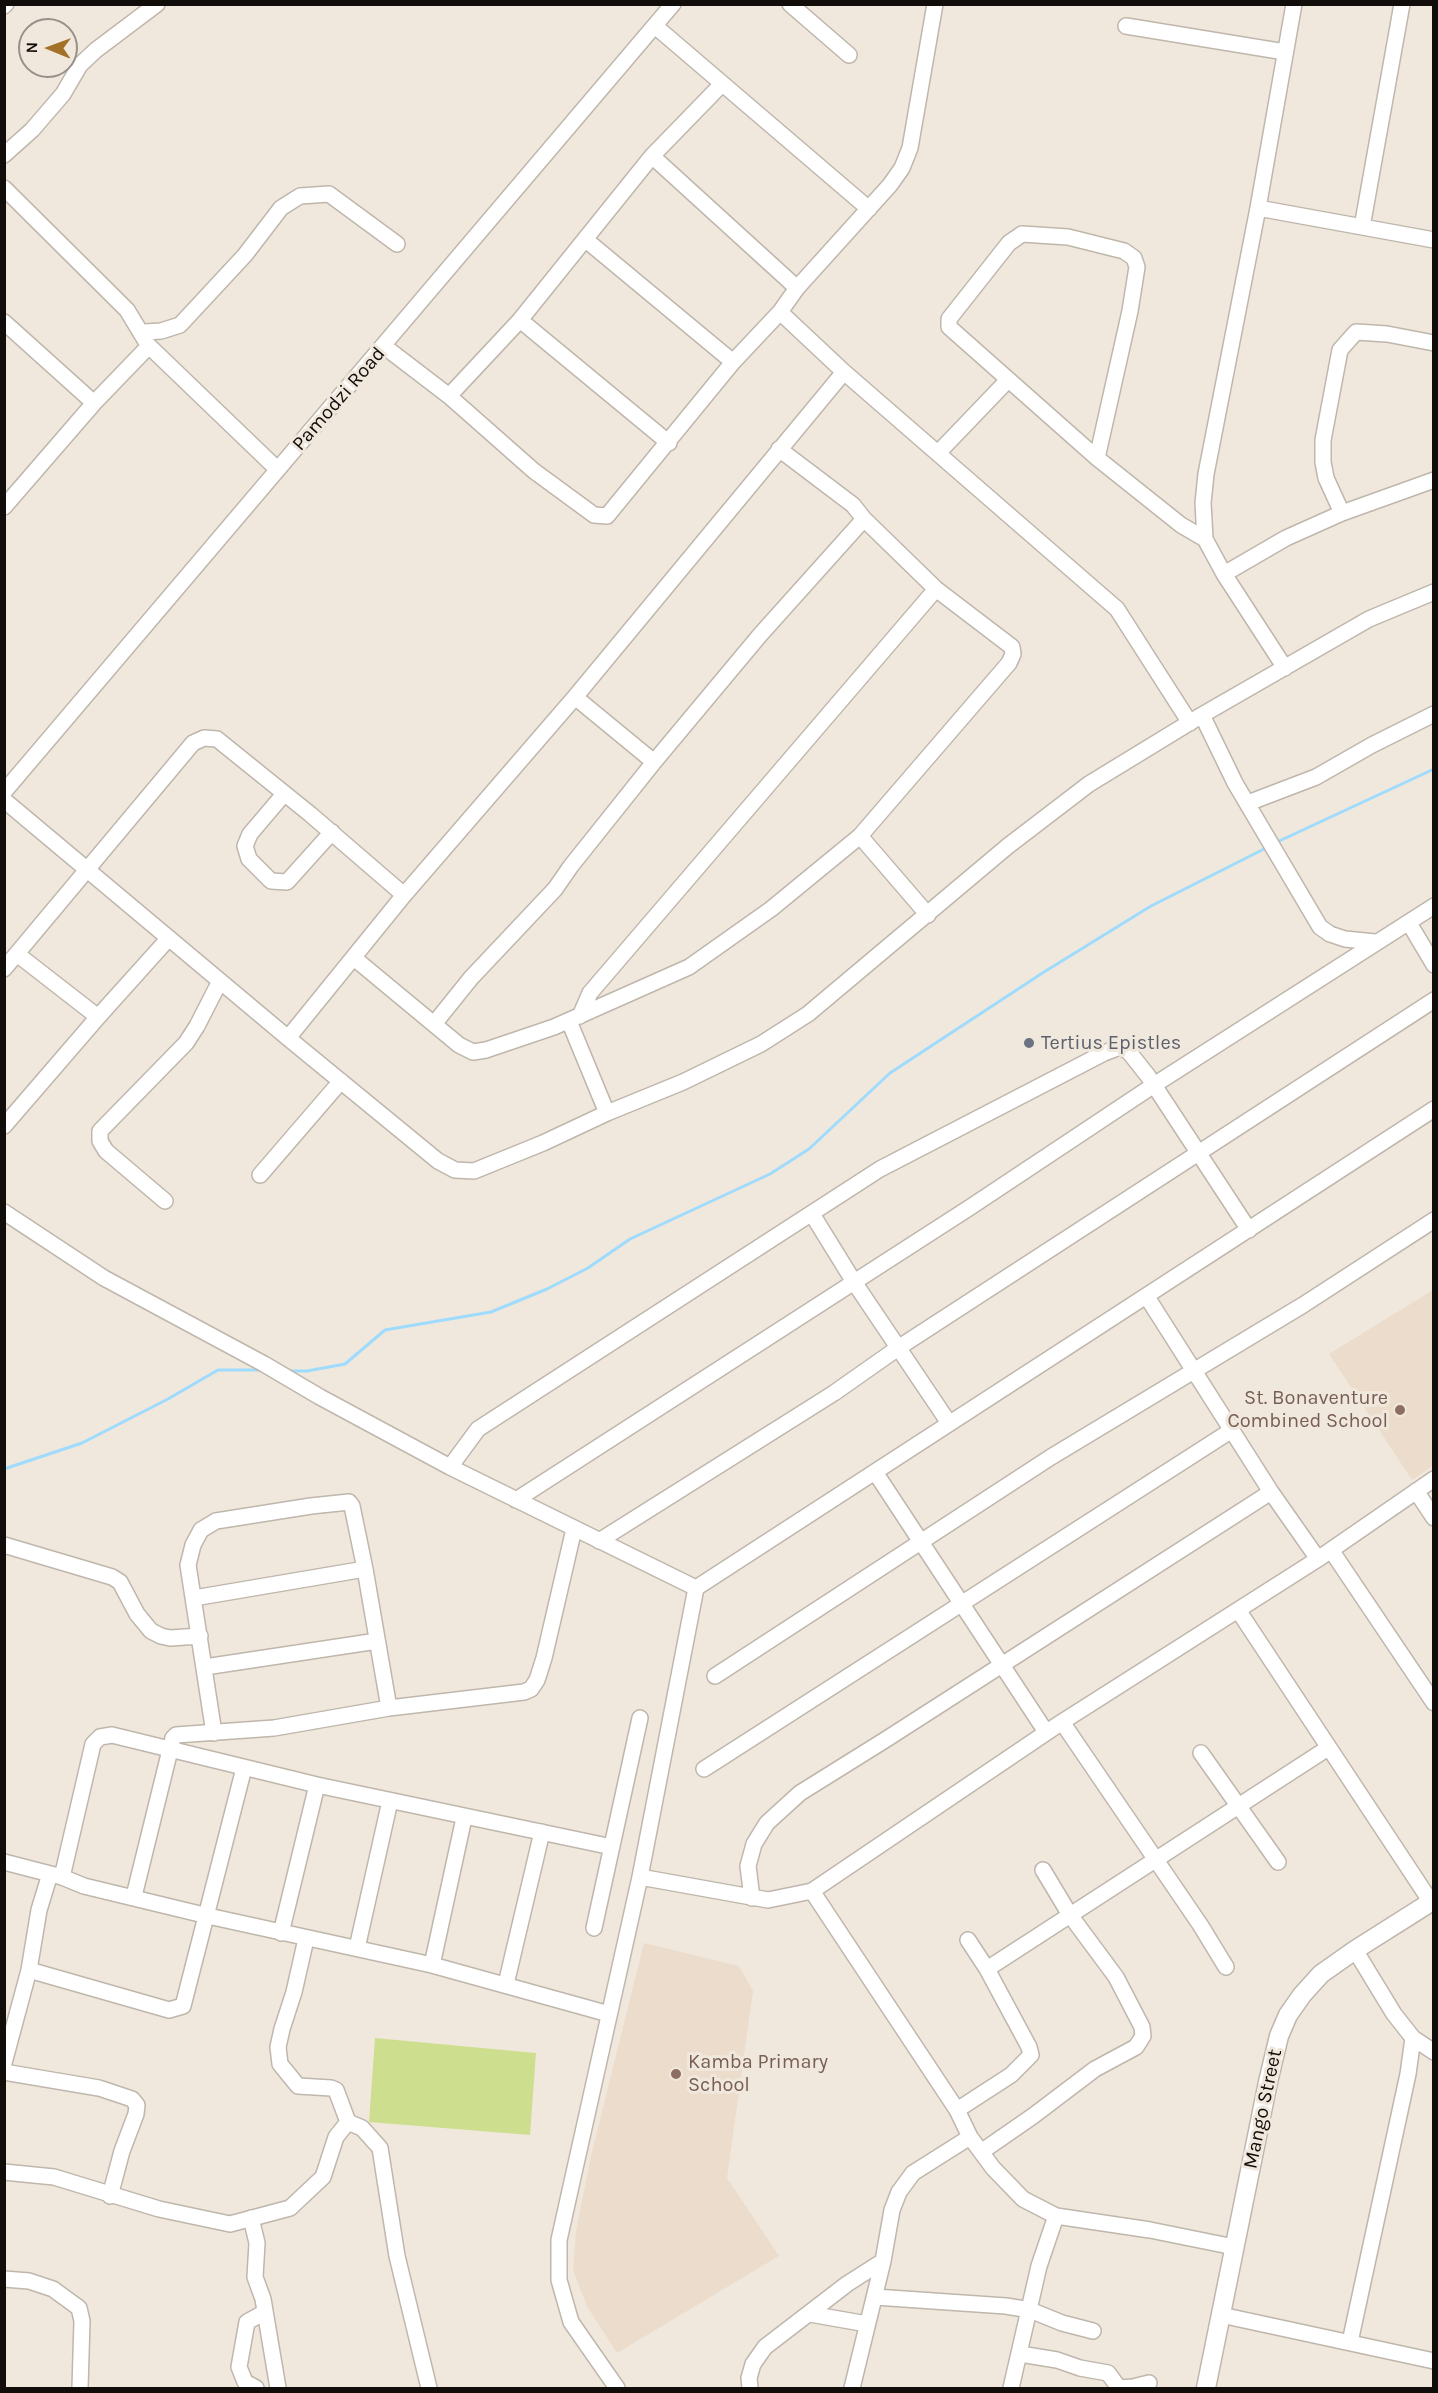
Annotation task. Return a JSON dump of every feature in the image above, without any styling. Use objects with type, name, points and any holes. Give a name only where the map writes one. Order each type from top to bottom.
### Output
[{"type":"main road","name":"Mango Street","points":[[1206,2388],[1279,2036],[1288,2015],[1321,1974],[1432,1901]]},
{"type":"street","points":[[4,155],[32,130],[63,94],[80,65],[96,50],[157,4]]},
{"type":"street","name":"Pamodzi Road","points":[[4,792],[277,470],[385,347],[673,4]]},
{"type":"street","points":[[790,4],[849,55]]},
{"type":"street","points":[[385,347],[449,396],[534,471],[594,515],[607,516],[733,362],[780,312],[797,288],[890,185],[902,168],[910,148],[935,4]]},
{"type":"street","points":[[1285,668],[1224,574],[1205,539],[1203,503],[1206,474],[1258,208],[1294,4]]},
{"type":"street","points":[[1362,227],[1402,4]]},
{"type":"street","points":[[655,26],[869,209]]},
{"type":"street","points":[[1126,26],[1285,52]]},
{"type":"street","points":[[449,396],[520,320],[652,156],[722,84]]},
{"type":"street","points":[[652,156],[797,288]]},
{"type":"street","points":[[4,188],[127,310],[147,339],[277,470]]},
{"type":"street","points":[[4,507],[147,339],[161,331],[180,326],[245,255],[281,208],[300,196],[329,194],[397,244]]},
{"type":"street","points":[[1258,208],[1434,240]]},
{"type":"street","points":[[1097,459],[1130,311],[1137,267],[1134,258],[1124,251],[1068,237],[1022,234],[1009,243],[949,320],[949,327],[1097,459],[1181,525],[1205,539]]},
{"type":"street","points":[[586,240],[733,362]]},
{"type":"street","points":[[780,312],[844,372],[1117,609],[1196,719],[1223,761],[1320,927],[1330,934],[1345,939],[1375,942]]},
{"type":"street","points":[[520,320],[669,442]]},
{"type":"street","points":[[4,322],[94,403]]},
{"type":"street","points":[[1342,513],[1326,478],[1323,462],[1323,440],[1340,350],[1349,337],[1356,332],[1388,334],[1434,343]]},
{"type":"street","points":[[288,1038],[404,895],[575,697],[844,372]]},
{"type":"street","points":[[938,453],[1008,380]]},
{"type":"street","points":[[354,958],[459,1045],[473,1052],[486,1050],[574,1018],[689,967],[771,909],[860,836],[1009,663],[1013,654],[1012,647],[936,589],[864,519],[853,505],[779,449]]},
{"type":"street","points":[[1224,574],[1286,538],[1342,513],[1434,480]]},
{"type":"street","points":[[434,1024],[471,978],[555,889],[654,762],[760,635],[864,519]]},
{"type":"street","points":[[574,1018],[590,993],[936,589]]},
{"type":"street","points":[[4,800],[438,1161],[455,1170],[474,1170],[543,1143],[607,1113],[683,1082],[761,1044],[807,1014],[1008,846],[1089,784],[1369,619],[1434,592]]},
{"type":"street","points":[[575,697],[654,762]]},
{"type":"street","points":[[1248,803],[1316,777],[1372,745],[1434,714]]},
{"type":"street","points":[[4,969],[193,743],[204,738],[217,739],[332,832],[404,895]]},
{"type":"street","points":[[284,794],[250,834],[245,846],[249,859],[271,881],[287,882],[332,832]]},
{"type":"street","points":[[860,836],[928,915]]},
{"type":"street","points":[[516,1500],[855,1282],[1375,942],[1434,906]]},
{"type":"street","points":[[1409,923],[1434,965]]},
{"type":"street","points":[[4,1126],[170,938]]},
{"type":"street","points":[[17,954],[98,1017]]},
{"type":"street","points":[[165,1201],[106,1151],[100,1141],[100,1131],[186,1043],[220,981]]},
{"type":"street","points":[[599,1541],[834,1393],[898,1348],[1434,1000]]},
{"type":"street","points":[[574,1018],[607,1113]]},
{"type":"street","points":[[450,1467],[478,1429],[880,1169],[1120,1047],[1129,1052],[1154,1085],[1250,1230]]},
{"type":"street","points":[[260,1175],[341,1082]]},
{"type":"street","points":[[616,2388],[571,2322],[559,2280],[559,2240],[640,1877],[696,1588],[1434,1109]]},
{"type":"street","points":[[4,1212],[104,1278],[264,1364],[295,1384],[450,1467],[696,1588]]},
{"type":"street","points":[[813,1214],[855,1282],[949,1423]]},
{"type":"street","points":[[715,1676],[1050,1457],[1303,1305],[1434,1220]]},
{"type":"street","points":[[1147,1297],[1271,1492],[1325,1554],[1434,1703]]},
{"type":"street","points":[[704,1769],[1232,1430]]},
{"type":"street","points":[[875,1472],[1046,1732]]},
{"type":"street","points":[[640,1877],[768,1900],[812,1890],[1046,1732],[1325,1554],[1434,1479]]},
{"type":"street","points":[[1416,1491],[1434,1518]]},
{"type":"street","points":[[752,1898],[748,1866],[754,1844],[767,1823],[800,1793],[1271,1492]]},
{"type":"street","points":[[214,1732],[188,1565],[193,1545],[201,1530],[216,1521],[349,1502],[354,1513],[365,1569],[389,1708]]},
{"type":"street","points":[[134,1896],[173,1738],[176,1735],[274,1728],[389,1708],[524,1692],[531,1689],[537,1680],[544,1658],[574,1528]]},
{"type":"street","points":[[4,1545],[111,1576],[120,1582],[137,1614],[151,1631],[170,1638],[200,1636]]},
{"type":"street","points":[[194,1598],[365,1569]]},
{"type":"street","points":[[1238,1610],[1432,1901]]},
{"type":"street","points":[[205,1667],[377,1641]]},
{"type":"street","points":[[594,1928],[640,1718]]},
{"type":"street","points":[[1062,1722],[1226,1967]]},
{"type":"street","points":[[4,2063],[29,1970],[39,1910],[56,1875],[93,1744],[100,1737],[112,1735],[244,1768],[464,1818],[612,1847]]},
{"type":"street","points":[[987,1969],[1328,1748]]},
{"type":"street","points":[[1201,1753],[1278,1862]]},
{"type":"street","points":[[29,1970],[169,2010],[176,2010],[183,2006],[208,1916],[244,1768]]},
{"type":"street","points":[[281,1933],[317,1785]]},
{"type":"street","points":[[357,1948],[390,1801]]},
{"type":"street","points":[[432,1965],[464,1818]]},
{"type":"street","points":[[506,1984],[542,1832]]},
{"type":"street","points":[[4,1863],[56,1875],[84,1886],[134,1896],[208,1916],[432,1965],[609,2014]]},
{"type":"street","points":[[981,2152],[1095,2069],[1136,2047],[1143,2036],[1142,2027],[1116,1977],[1070,1915],[1043,1870]]},
{"type":"street","points":[[812,1890],[957,2110],[970,2137],[1023,2199],[1056,2216],[1149,2230],[1234,2247]]},
{"type":"street","points":[[306,1939],[278,2047],[280,2064],[298,2086],[336,2090],[348,2122],[362,2128],[380,2148],[397,2256],[429,2388]]},
{"type":"street","points":[[957,2110],[1011,2075],[1031,2055],[1029,2047],[987,1969],[968,1940]]},
{"type":"street","points":[[1355,1950],[1394,2014],[1413,2038],[1434,2052]]},
{"type":"street","points":[[1350,2342],[1408,2074],[1413,2038]]},
{"type":"street","points":[[4,2072],[99,2088],[132,2099],[137,2105],[136,2114],[122,2151],[110,2196]]},
{"type":"street","points":[[4,2172],[54,2177],[110,2196],[230,2224],[290,2208],[323,2177],[336,2138],[348,2122]]},
{"type":"street","points":[[852,2388],[883,2260],[892,2210],[899,2192],[913,2173],[970,2137]]},
{"type":"street","points":[[1011,2388],[1039,2266],[1056,2216]]},
{"type":"street","points":[[251,2218],[257,2243],[255,2277],[263,2299],[278,2388],[292,2388]]},
{"type":"street","points":[[750,2388],[749,2378],[753,2364],[765,2347],[847,2284],[883,2260]]},
{"type":"street","points":[[4,2279],[29,2280],[53,2289],[79,2308],[82,2321],[80,2388]]},
{"type":"street","points":[[874,2297],[1006,2306],[1030,2310],[1062,2323],[1093,2331]]},
{"type":"street","points":[[256,2388],[244,2382],[239,2367],[247,2322],[265,2312]]},
{"type":"street","points":[[810,2314],[867,2324]]},
{"type":"street","points":[[1221,2315],[1434,2361]]},
{"type":"street","points":[[1020,2354],[1057,2360],[1108,2373],[1119,2388],[1149,2383]]},
{"type":"shaded area","name":"St. Bonaventure Combined School","points":[[1433,1290],[1433,1466],[1412,1480],[1329,1354]]},
{"type":"shaded area","name":"Kamba Primary School","points":[[644,1943],[739,1966],[753,1991],[727,2178],[779,2256],[617,2353],[588,2308],[573,2271],[576,2231],[591,2156]]},
{"type":"green space","points":[[375,2038],[536,2053],[530,2135],[369,2122]]},
{"type":"waterway","points":[[1277,842],[1434,769]]},
{"type":"waterway","points":[[286,1371],[307,1371],[345,1364],[385,1330],[491,1312],[547,1289],[588,1268],[630,1239],[770,1174],[809,1149],[890,1073],[1044,972],[1151,906],[1268,847]]},
{"type":"waterway","points":[[4,1469],[82,1443],[168,1399],[218,1370],[262,1370]]},
{"type":"place","name":"Tertius Epistles","points":[[1029,1043]]},
{"type":"place","name":"St. Bonaventure Combined School","points":[[1400,1410]]},
{"type":"place","name":"Kamba Primary School","points":[[676,2074]]}]
